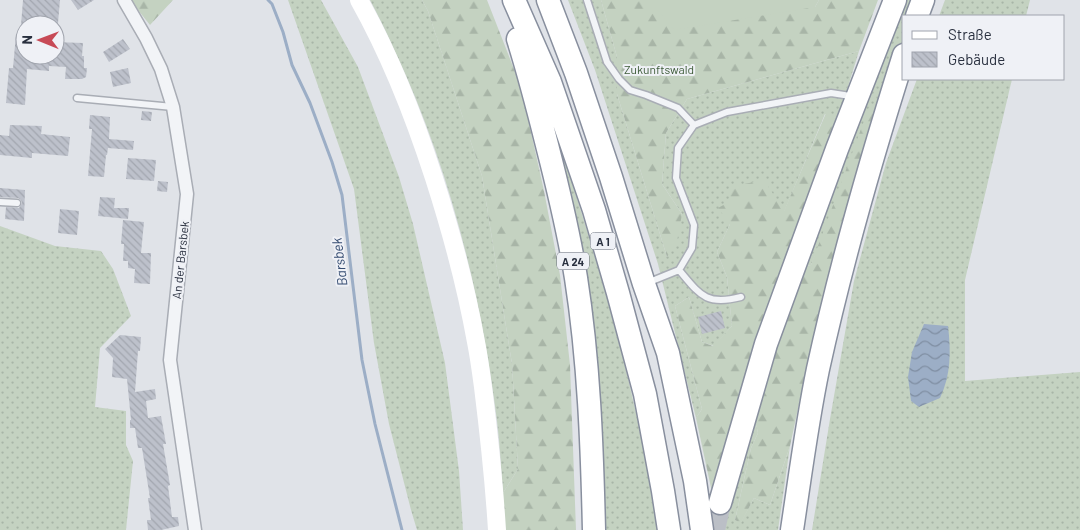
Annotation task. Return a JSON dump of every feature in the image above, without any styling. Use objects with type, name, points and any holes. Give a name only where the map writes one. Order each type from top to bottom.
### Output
[{"type":"highway","name":"A 24","points":[[505,0],[532,88],[560,194],[576,277],[587,375],[594,530]]},
{"type":"highway","name":"A 1","points":[[514,0],[550,82],[594,210],[645,394],[680,486],[702,530]]},
{"type":"highway","name":"A 1","points":[[548,0],[576,73],[668,353],[680,486],[690,530]]},
{"type":"highway","points":[[720,503],[766,344],[856,98],[895,0]]},
{"type":"highway","points":[[917,15],[923,0]]},
{"type":"highway","points":[[792,530],[816,380],[827,332],[856,218],[902,61]]},
{"type":"highway","name":"A 1","points":[[669,530],[680,486]]},
{"type":"main road","points":[[359,0],[400,83],[422,142],[447,220],[464,284],[476,343],[488,421],[497,530]]},
{"type":"street","name":"An der Barsbek","points":[[124,0],[161,69],[172,107],[186,194],[170,360],[195,530]]},
{"type":"lane","points":[[587,0],[608,62],[619,79],[630,90],[678,108],[694,125]]},
{"type":"lane","points":[[644,284],[679,270],[692,248],[694,225],[676,178],[678,148],[694,125],[727,112],[831,93],[856,98]]},
{"type":"lane","points":[[77,98],[172,107]]},
{"type":"lane","points":[[0,202],[17,203]]},
{"type":"lane","points":[[679,270],[697,291],[710,300],[726,301],[741,297]]},
{"type":"green space","points":[[130,0],[173,0],[150,25]]},
{"type":"green space","points":[[288,0],[321,0],[358,67],[399,177],[413,224],[445,363],[459,471],[463,530],[417,530],[389,424],[374,343],[354,189]]},
{"type":"green space","points":[[370,0],[422,0],[428,11],[482,176],[512,364],[518,469],[503,493],[498,430],[490,373],[482,325],[460,230],[431,137],[388,35]]},
{"type":"green space","points":[[422,0],[487,0],[521,87],[560,275],[570,365],[576,530],[504,530],[503,493],[518,469],[512,364],[482,176],[428,11]]},
{"type":"green space","points":[[568,0],[601,0],[617,57],[617,94],[667,257],[682,214],[662,184],[666,133],[687,99],[859,51],[838,119],[825,114],[784,212],[730,224],[717,252],[727,277],[732,326],[714,346],[702,342],[689,297],[675,306],[702,409],[696,418],[658,264],[595,70]]},
{"type":"green space","name":"Zukunftswald","points":[[601,0],[657,0],[657,9],[815,7],[819,0],[878,0],[859,51],[687,99],[666,133],[662,184],[682,214],[677,241],[667,257],[617,94],[617,57]]},
{"type":"green space","points":[[657,0],[819,0],[815,7],[674,30],[657,9]]},
{"type":"green space","points":[[906,0],[917,0],[912,15],[902,15],[902,45],[881,105],[811,265],[805,266]]},
{"type":"green space","points":[[945,0],[1030,0],[1026,15],[939,15]]},
{"type":"green space","points":[[917,80],[1012,80],[965,280],[965,381],[1080,372],[1080,530],[812,530],[854,281],[886,163]]},
{"type":"green space","points":[[881,105],[808,362],[790,446],[770,505],[754,498],[741,523],[735,520],[751,448],[758,433],[754,416],[805,266],[811,265],[868,110]]},
{"type":"green space","points":[[826,113],[838,119],[753,347],[713,497],[696,418],[702,409],[675,306],[689,297],[702,342],[713,346],[732,326],[727,277],[717,252],[730,224],[718,208],[729,202],[729,187],[764,180],[784,211]]},
{"type":"green space","points":[[559,143],[590,238],[617,335],[640,432],[657,530],[601,530],[556,145]]},
{"type":"green space","points":[[0,226],[55,246],[101,251],[113,269],[131,316],[100,348],[95,407],[126,411],[126,445],[133,461],[126,530],[0,530]]},
{"type":"green space","points":[[754,416],[758,433],[751,448],[735,520],[741,522],[754,498],[770,505],[790,446],[778,530],[717,530],[717,528],[724,529]]},
{"type":"water","points":[[924,324],[948,326],[949,363],[944,389],[940,398],[919,407],[911,401],[908,377],[912,352]]},
{"type":"building","points":[[23,0],[60,0],[59,15],[22,15]]},
{"type":"building","points":[[71,0],[94,0],[78,10]]},
{"type":"building","points":[[123,39],[130,49],[109,62],[103,52]]},
{"type":"building","points":[[65,42],[83,43],[82,56],[84,56],[84,68],[87,68],[86,77],[82,79],[65,79],[66,67],[49,66],[49,71],[27,69],[25,105],[6,103],[9,68],[13,68],[15,45],[15,65],[65,65]]},
{"type":"building","points":[[128,68],[131,83],[113,87],[110,72]]},
{"type":"building","points":[[142,111],[152,112],[151,121],[141,120]]},
{"type":"building","points":[[90,115],[110,117],[109,139],[134,141],[133,150],[108,148],[104,177],[88,176],[92,129],[89,129]]},
{"type":"building","points":[[10,125],[42,126],[41,134],[70,137],[68,156],[32,153],[32,158],[0,155],[0,135],[9,136]]},
{"type":"building","points":[[128,158],[156,160],[154,181],[126,179]]},
{"type":"building","points":[[158,181],[168,182],[167,192],[157,191]]},
{"type":"building","points":[[0,188],[25,190],[24,221],[5,219],[6,207],[19,208],[22,203],[18,198],[0,197]]},
{"type":"building","points":[[100,197],[115,198],[114,208],[129,208],[128,219],[98,216]]},
{"type":"building","points":[[60,209],[79,211],[77,235],[58,233]]},
{"type":"building","points":[[123,220],[144,222],[141,253],[151,253],[150,284],[134,283],[135,269],[128,268],[128,261],[123,261],[124,244],[121,244]]},
{"type":"building","points":[[721,311],[725,328],[702,334],[698,317]]},
{"type":"building","points":[[120,335],[141,337],[135,392],[155,389],[156,399],[146,401],[148,418],[161,416],[166,444],[163,444],[170,485],[168,486],[172,517],[178,517],[179,526],[161,530],[148,530],[147,520],[151,520],[148,498],[150,498],[142,448],[138,448],[135,428],[130,428],[127,379],[112,377],[113,358],[105,349]]},
{"type":"waterway","name":"Barsbek","points":[[268,0],[272,4],[283,32],[292,65],[310,103],[342,195],[362,360],[375,424],[402,530]]},
{"type":"tunnel","points":[[714,530],[720,503]]}]
